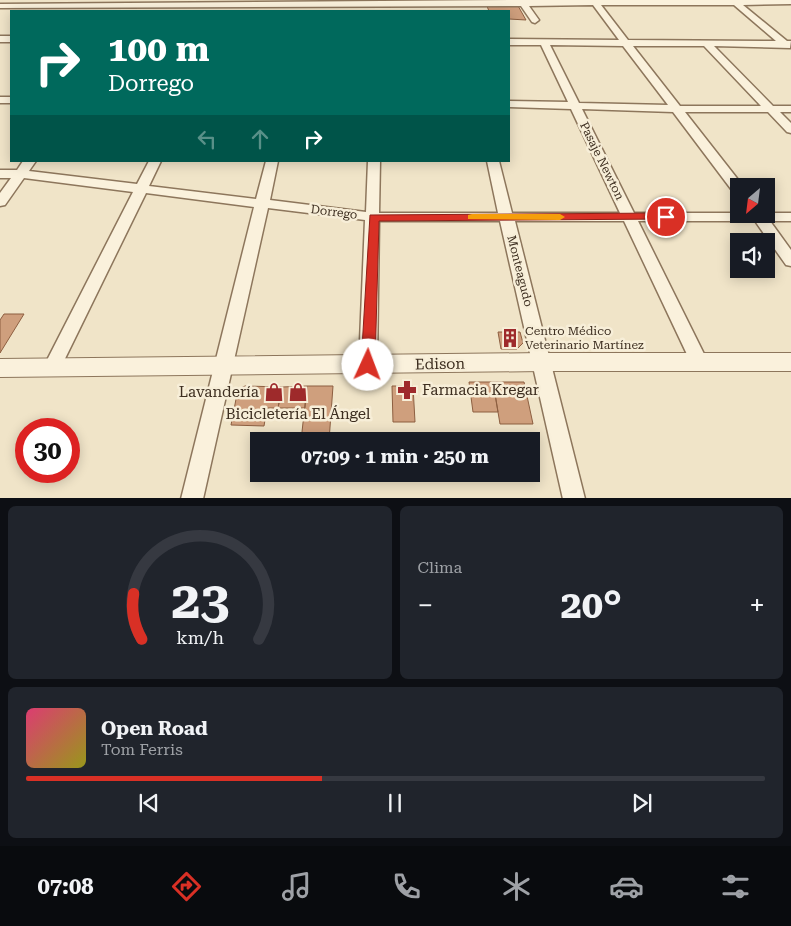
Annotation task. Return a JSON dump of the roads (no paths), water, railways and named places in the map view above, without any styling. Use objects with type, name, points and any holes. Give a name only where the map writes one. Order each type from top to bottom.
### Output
[{"type":"street","points":[[0,16],[19,0]]},
{"type":"street","points":[[0,6],[450,5],[522,2],[667,1],[791,2]]},
{"type":"street","points":[[734,1],[789,46]]},
{"type":"street","points":[[522,2],[535,20]]},
{"type":"street","points":[[594,3],[730,178]]},
{"type":"street","points":[[510,42],[789,46]]},
{"type":"street","name":"Pasaje Newton","points":[[544,42],[699,362]]},
{"type":"street","points":[[706,44],[791,130]]},
{"type":"street","points":[[510,104],[676,109],[791,109]]},
{"type":"street","points":[[0,202],[29,162]]},
{"type":"street","points":[[52,368],[154,162]]},
{"type":"street","points":[[192,498],[264,203],[272,162]]},
{"type":"street","points":[[368,365],[374,217],[374,162]]},
{"type":"street","name":"Monteagudo","points":[[492,162],[574,498]]},
{"type":"street","name":"Dorrego","points":[[0,174],[21,174],[374,217],[730,215]]},
{"type":"street","name":"Dorrego","points":[[775,216],[791,217]]},
{"type":"street","points":[[764,223],[791,261]]},
{"type":"street","name":"Edison","points":[[0,368],[542,362],[791,362]]},
{"type":"place","name":"Centro Médico Veterinario Martínez","points":[[510,338]]},
{"type":"place","name":"Farmacia Kregar","points":[[407,390]]},
{"type":"place","name":"Lavandería","points":[[274,392]]},
{"type":"place","name":"Bicicletería El Ángel","points":[[298,392]]}]
